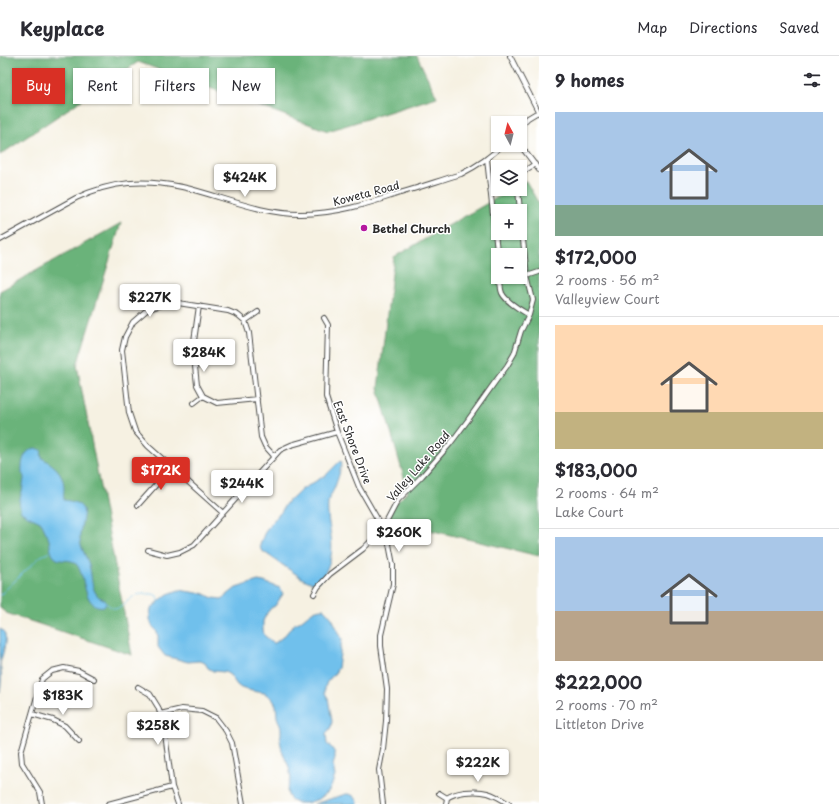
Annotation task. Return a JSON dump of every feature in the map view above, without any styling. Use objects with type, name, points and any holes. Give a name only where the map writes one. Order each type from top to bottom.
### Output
[{"type":"street","points":[[510,56],[539,112],[527,119]]},
{"type":"street","name":"Koweta Road","points":[[0,240],[88,192],[114,184],[147,182],[164,184],[184,188],[263,210],[288,214],[312,214],[343,210],[374,202],[461,174],[474,168],[494,152]]},
{"type":"street","points":[[526,152],[539,170]]},
{"type":"street","points":[[487,159],[497,248]]},
{"type":"street","points":[[527,170],[535,164]]},
{"type":"street","points":[[527,276],[539,272]]},
{"type":"street","name":"Valley Lake Road","points":[[314,594],[330,574],[363,549],[375,537],[398,500],[422,476],[450,444],[507,366],[514,354],[521,331],[529,315],[533,300],[527,276]]},
{"type":"street","points":[[501,284],[502,291],[507,300],[529,315]]},
{"type":"street","points":[[223,512],[148,446],[135,431],[129,413],[122,350],[125,337],[133,322],[148,309],[165,304],[178,303],[228,310],[238,315],[245,321],[249,333],[261,437],[265,446],[274,456]]},
{"type":"street","points":[[199,306],[194,348],[197,385],[203,396],[217,403],[257,400]]},
{"type":"street","points":[[245,321],[258,312]]},
{"type":"street","name":"East Shore Drive","points":[[324,318],[328,325],[326,397],[337,432],[359,487],[382,527],[389,544],[393,565],[393,584],[381,635],[381,646],[387,689],[386,721],[379,770],[383,804]]},
{"type":"street","points":[[194,403],[203,396]]},
{"type":"street","points":[[148,550],[167,555],[180,552],[194,545],[280,450],[337,432]]},
{"type":"street","points":[[138,505],[172,467]]},
{"type":"street","points":[[42,804],[40,792],[22,763],[21,752],[42,679],[52,671],[64,668],[79,671],[94,679]]},
{"type":"street","points":[[138,687],[150,694],[158,707],[164,726],[172,787],[178,804]]},
{"type":"street","points":[[160,714],[182,709],[202,711],[216,718],[226,731],[232,743],[243,804]]},
{"type":"street","points":[[32,714],[53,720],[65,726],[79,742]]},
{"type":"street","points":[[108,804],[172,787]]},
{"type":"street","points":[[446,804],[447,798],[450,795],[456,793],[482,792],[498,797],[509,804]]},
{"type":"street","points":[[439,793],[447,798]]},
{"type":"green space","points":[[0,56],[417,56],[437,97],[328,131],[254,104],[275,104],[275,68],[217,68],[217,91],[209,88],[209,68],[155,68],[138,62],[129,68],[73,68],[73,104],[76,104],[0,155]]},
{"type":"green space","points":[[527,183],[539,204],[539,556],[387,520],[391,508],[408,491],[378,388],[394,257],[500,196],[527,196]]},
{"type":"green space","points":[[121,223],[77,365],[132,655],[6,613],[0,608],[0,291]]},
{"type":"water","points":[[35,448],[41,450],[42,458],[60,473],[64,487],[64,500],[77,503],[83,509],[80,536],[81,545],[89,565],[95,592],[98,596],[105,600],[105,606],[98,606],[89,598],[80,570],[75,563],[54,557],[42,523],[21,512],[20,501],[24,479],[22,465],[24,457],[28,451]]},
{"type":"water","points":[[340,461],[342,462],[339,476],[328,501],[332,553],[326,571],[320,580],[313,583],[303,579],[261,550],[260,545],[270,524],[282,511],[288,501],[301,490],[326,475]]},
{"type":"water","points":[[258,581],[280,588],[283,594],[275,606],[267,613],[263,621],[264,635],[273,643],[284,636],[294,624],[313,611],[320,609],[324,609],[332,618],[342,639],[338,668],[325,687],[325,693],[328,698],[332,721],[331,727],[326,734],[327,744],[335,753],[333,765],[335,776],[328,792],[319,799],[307,803],[296,803],[291,800],[288,795],[287,790],[291,779],[289,767],[282,751],[280,740],[281,728],[277,717],[276,705],[273,700],[264,693],[241,688],[230,675],[225,672],[213,671],[208,668],[205,663],[199,661],[188,662],[165,656],[158,647],[158,636],[150,620],[151,609],[168,594],[179,590],[202,593],[213,598],[222,599],[236,588]]},
{"type":"water","points":[[0,629],[5,635],[5,639],[0,664]]},
{"type":"water","points":[[0,664],[1,684],[0,692]]},
{"type":"water","points":[[346,794],[352,795],[358,804],[314,804]]},
{"type":"waterway","points":[[0,595],[41,556],[50,552]]},
{"type":"waterway","points":[[106,603],[110,607],[118,608],[134,596],[142,594],[154,594],[157,596],[159,601]]},
{"type":"place","name":"Bethel Church","points":[[364,228]]}]
